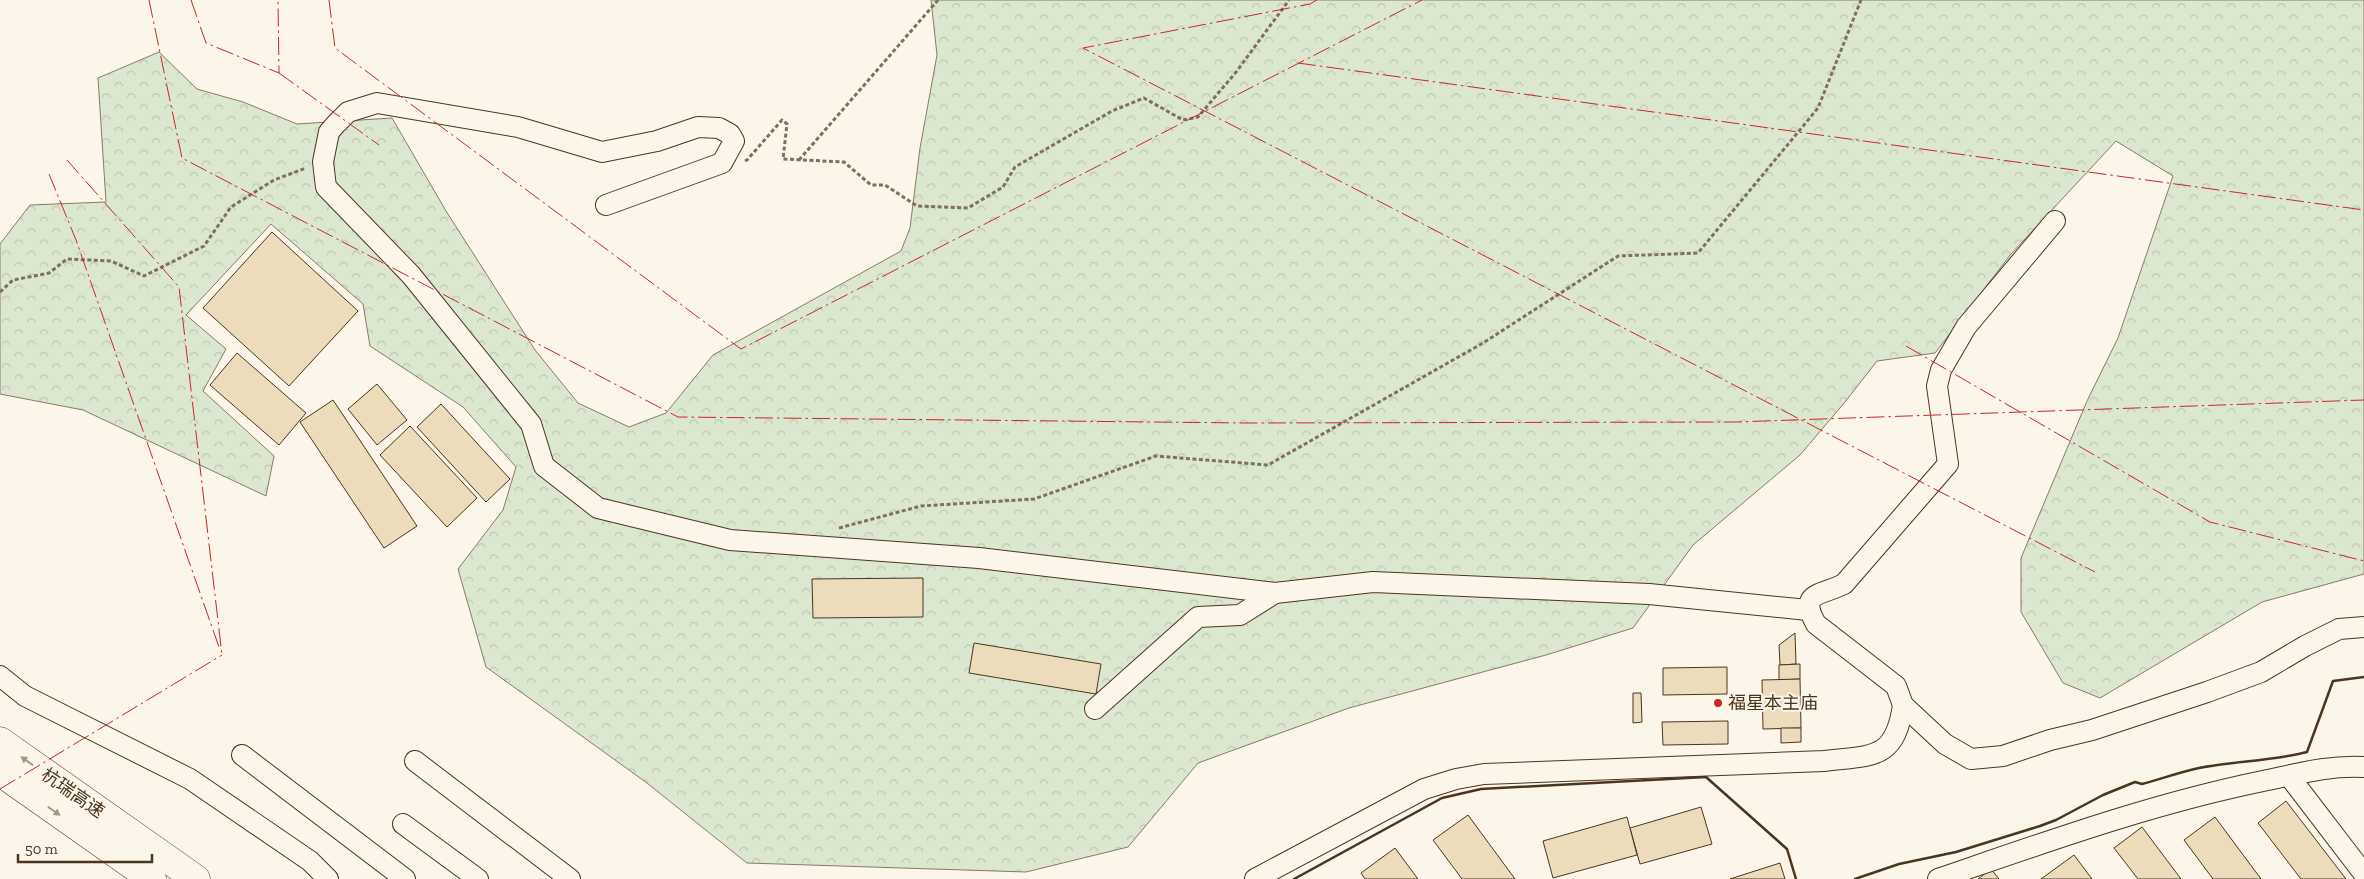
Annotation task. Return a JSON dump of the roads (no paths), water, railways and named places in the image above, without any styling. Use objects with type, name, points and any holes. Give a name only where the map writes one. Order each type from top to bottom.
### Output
[{"type":"highway","name":"杭瑞高速","points":[[0,741],[196,879]]},
{"type":"highway","name":"杭瑞高速","points":[[0,772],[152,879]]},
{"type":"street","points":[[606,205],[722,163],[734,141],[730,134],[719,128],[698,127],[657,141],[602,152],[518,127],[377,103],[348,112],[329,132],[323,162],[326,188],[411,276],[531,424],[544,466],[598,508],[730,540],[980,558],[1275,593],[1373,582],[1649,594],[1808,610]]},
{"type":"street","points":[[2055,221],[1966,327],[1941,370],[1937,386],[1948,464],[1844,584],[1827,592],[1818,593],[1810,600],[1808,610],[1816,624],[1896,686],[1903,705],[1945,744],[1971,759],[2003,756],[2050,740],[2092,730],[2207,692],[2261,672],[2305,646],[2339,629],[2364,627]]},
{"type":"street","points":[[1095,708],[1198,616],[1240,615],[1275,593]]},
{"type":"street","points":[[0,676],[25,696],[190,779],[310,862],[328,879]]},
{"type":"street","points":[[1254,879],[1424,789],[1456,779],[1484,774],[1824,761],[1874,754],[1890,744],[1900,728],[1903,705]]},
{"type":"street","points":[[242,755],[405,879]]},
{"type":"street","points":[[414,761],[570,879]]},
{"type":"street","points":[[1938,879],[2117,818],[2205,793],[2340,766],[2364,767]]},
{"type":"street","points":[[2288,776],[2364,874]]},
{"type":"street","points":[[403,824],[478,879]]},
{"type":"place","name":"福星本主庙","points":[[1718,703]]}]
